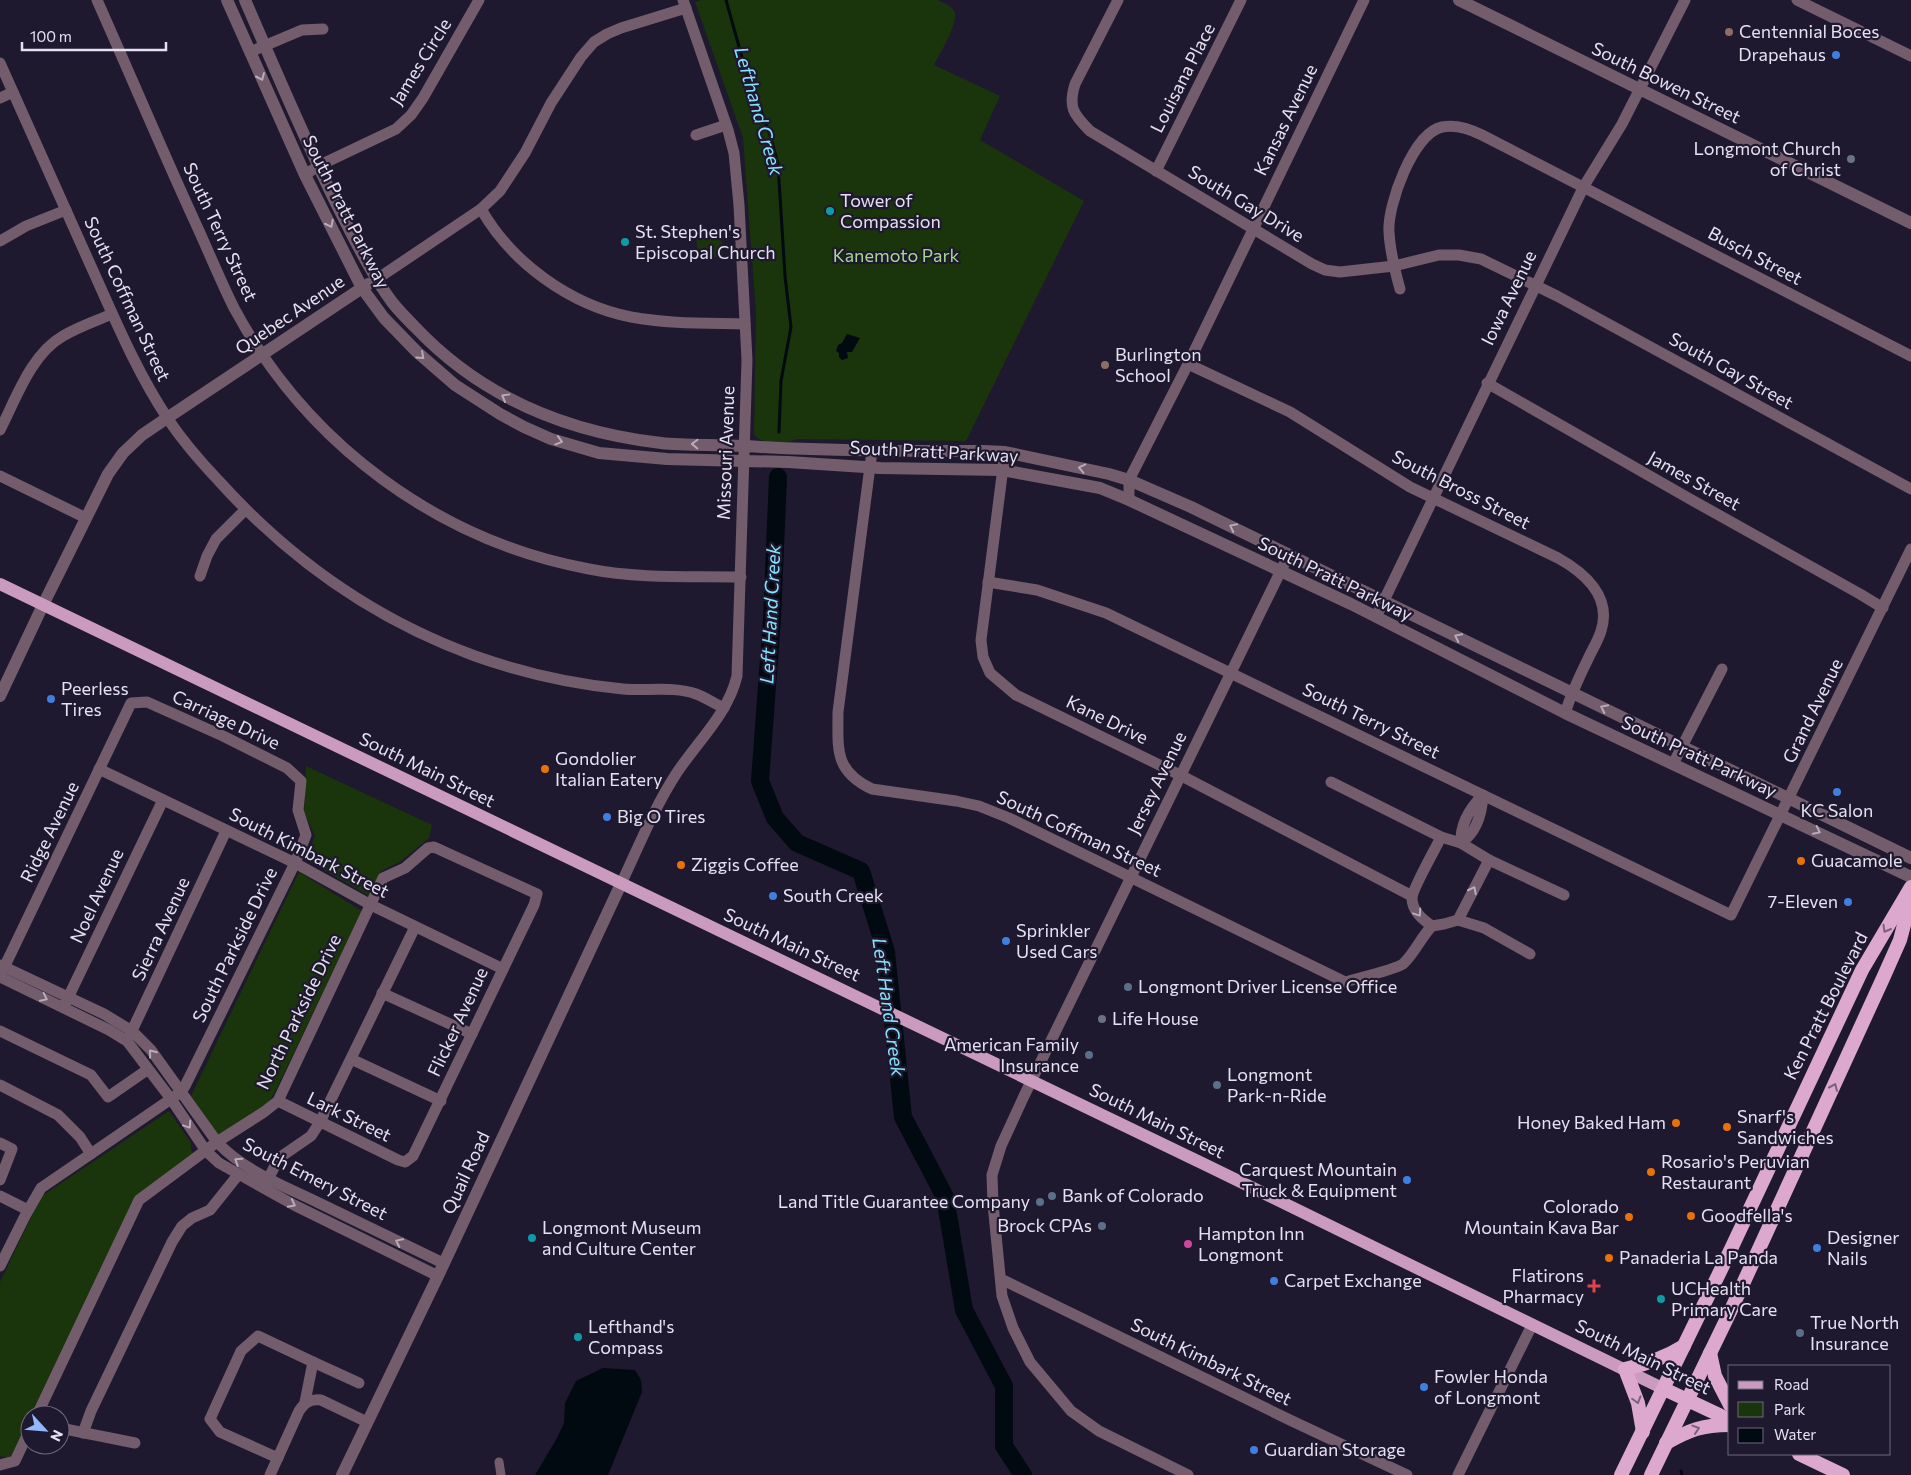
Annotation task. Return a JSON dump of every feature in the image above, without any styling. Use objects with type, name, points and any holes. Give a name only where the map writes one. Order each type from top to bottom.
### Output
[{"type":"highway","name":"Ken Pratt Boulevard","points":[[1621,1475],[1664,1389],[1862,970],[1911,887]]},
{"type":"highway","name":"Ken Pratt Boulevard","points":[[1651,1475],[1732,1310],[1884,976],[1900,940],[1911,898]]},
{"type":"highway","points":[[1643,1432],[1641,1414],[1625,1369],[1648,1364],[1668,1356],[1684,1345]]},
{"type":"highway","points":[[1710,1353],[1715,1376],[1728,1401]]},
{"type":"highway","name":"South Main Street","points":[[1664,1389],[1728,1419]]},
{"type":"highway","points":[[1666,1444],[1700,1427],[1728,1425]]},
{"type":"highway","points":[[1801,1455],[1842,1475]]},
{"type":"main road","name":"South Main Street","points":[[0,584],[852,994],[1664,1389]]},
{"type":"street","name":"South Terry Street","points":[[97,0],[234,308],[263,354],[299,402],[331,437],[367,469],[394,489],[433,513],[474,534],[520,552],[592,570],[642,576],[741,577]]},
{"type":"street","name":"South Pratt Parkway","points":[[227,0],[305,175],[362,288],[384,318],[417,352],[455,385],[524,427],[551,438],[599,453],[667,460],[1002,470],[1100,488],[1376,617],[1565,713],[1911,877]]},
{"type":"street","name":"South Pratt Parkway","points":[[245,0],[318,166],[358,246],[393,304],[431,344],[462,370],[519,404],[546,416],[621,437],[663,443],[789,450],[1005,452],[1072,465],[1129,480],[1191,507],[1289,554],[1911,858]]},
{"type":"street","name":"James Circle","points":[[305,175],[318,166],[396,129],[411,115],[423,98],[479,0]]},
{"type":"street","name":"South Gay Drive","points":[[1118,0],[1075,84],[1072,95],[1072,110],[1090,130],[1252,230],[1325,270],[1340,272],[1394,266],[1439,255],[1459,255],[1481,260],[1535,285]]},
{"type":"street","name":"Louisana Place","points":[[1156,171],[1242,0]]},
{"type":"street","name":"Kansas Avenue","points":[[1129,500],[1129,480],[1188,364],[1364,0]]},
{"type":"street","name":"South Bowen Street","points":[[1459,0],[1911,223]]},
{"type":"street","name":"Iowa Avenue","points":[[1376,617],[1584,186],[1641,90],[1685,0]]},
{"type":"street","points":[[1797,0],[1911,56]]},
{"type":"street","name":"Quebec Avenue","points":[[0,696],[108,474],[123,453],[142,435],[481,208],[500,191],[513,172],[580,57],[594,42],[621,28],[684,4]]},
{"type":"street","name":"Missouri Avenue","points":[[621,884],[676,774],[724,708],[734,690],[737,676],[747,360],[739,205],[734,153],[684,4]]},
{"type":"street","points":[[250,52],[302,30],[323,29]]},
{"type":"street","name":"South Coffman Street","points":[[0,63],[112,314],[140,373],[167,418],[203,463],[245,510],[299,559],[348,594],[385,616],[424,636],[474,656],[516,670],[567,682],[625,690],[687,691],[698,694],[724,708]]},
{"type":"street","points":[[0,98],[13,92]]},
{"type":"street","points":[[696,135],[726,125]]},
{"type":"street","name":"Busch Street","points":[[1400,289],[1388,233],[1389,212],[1395,192],[1420,142],[1429,133],[1440,127],[1468,128],[1584,186],[1911,356]]},
{"type":"street","points":[[481,208],[502,238],[523,261],[546,280],[572,296],[600,308],[630,317],[670,322],[745,324]]},
{"type":"street","points":[[0,241],[26,226],[66,210]]},
{"type":"street","name":"South Gay Street","points":[[1535,285],[1911,489]]},
{"type":"street","points":[[0,430],[34,363],[46,348],[62,336],[112,314]]},
{"type":"street","name":"South Bross Street","points":[[1188,364],[1290,412],[1369,462],[1432,498],[1575,567],[1589,580],[1596,590],[1602,604],[1603,620],[1601,632],[1572,693],[1565,713]]},
{"type":"street","name":"James Street","points":[[1488,383],[1883,608]]},
{"type":"street","name":"South Coffman Street","points":[[872,451],[848,642],[841,673],[838,712],[838,751],[847,772],[858,782],[872,788],[979,806],[1009,818],[1345,982],[1401,965],[1412,954],[1423,935],[1432,926]]},
{"type":"street","name":"Kane Drive","points":[[1005,452],[981,640],[983,657],[990,673],[1016,695],[1180,775],[1412,896]]},
{"type":"street","points":[[0,476],[86,518]]},
{"type":"street","points":[[200,576],[206,556],[216,539],[245,510]]},
{"type":"street","name":"Grand Avenue","points":[[1731,915],[1911,549]]},
{"type":"street","name":"Jersey Avenue","points":[[1031,1081],[1289,554]]},
{"type":"street","name":"South Terry Street","points":[[988,582],[1037,590],[1081,603],[1106,613],[1731,915]]},
{"type":"street","points":[[1673,764],[1722,669]]},
{"type":"street","name":"Carriage Drive","points":[[131,703],[147,702],[223,736],[287,768],[301,781]]},
{"type":"street","name":"Ridge Avenue","points":[[1,971],[131,703]]},
{"type":"street","name":"South Kimbark Street","points":[[99,769],[295,863],[371,905],[502,969]]},
{"type":"street","name":"South Parkside Drive","points":[[181,1092],[295,863],[306,835],[298,810],[301,781]]},
{"type":"street","points":[[1330,782],[1441,837],[1461,843],[1489,860],[1564,894]]},
{"type":"street","points":[[1461,843],[1461,832],[1468,814],[1472,806],[1484,795]]},
{"type":"street","name":"Noel Avenue","points":[[65,1002],[163,800]]},
{"type":"street","name":"Sierra Avenue","points":[[130,1036],[226,831]]},
{"type":"street","points":[[1441,837],[1412,896],[1414,908],[1423,920],[1432,926],[1458,920],[1484,928],[1530,954]]},
{"type":"street","name":"North Parkside Drive","points":[[42,1405],[139,1200],[217,1142],[264,1112],[278,1100],[383,878],[405,868],[428,848],[434,847],[537,894]]},
{"type":"street","points":[[1458,920],[1489,860]]},
{"type":"street","name":"Quail Road","points":[[342,1475],[438,1276],[621,884]]},
{"type":"street","name":"Flicker Avenue","points":[[405,1162],[413,1156],[441,1101],[534,905],[537,894]]},
{"type":"street","points":[[266,1184],[279,1158],[311,1136],[320,1122],[415,927]]},
{"type":"street","name":"South Emery Street","points":[[1,971],[65,1002],[109,1030],[130,1036],[151,1050],[217,1142],[228,1154],[266,1184],[337,1226],[438,1276]]},
{"type":"street","points":[[382,993],[472,1034]]},
{"type":"street","points":[[0,1031],[91,1075],[108,1097],[147,1070]]},
{"type":"street","name":"South Emery Street","points":[[130,1036],[147,1070],[206,1151],[219,1163],[238,1175],[266,1184],[343,1215],[443,1263]]},
{"type":"street","points":[[351,1058],[441,1101]]},
{"type":"street","points":[[1031,1081],[1001,1146],[992,1175],[1002,1296],[1013,1328],[1029,1361],[1071,1411],[1099,1431],[1188,1475]]},
{"type":"street","points":[[0,1085],[58,1115],[80,1137],[91,1154]]},
{"type":"street","points":[[0,1266],[41,1188],[181,1092]]},
{"type":"street","name":"Lark Street","points":[[278,1100],[405,1162]]},
{"type":"street","points":[[0,1143],[12,1149],[0,1180]]},
{"type":"street","points":[[82,1433],[172,1242],[182,1226],[192,1218],[210,1210],[238,1175]]},
{"type":"street","points":[[0,1196],[28,1210]]},
{"type":"street","points":[[337,1226],[343,1215]]},
{"type":"street","name":"South Kimbark Street","points":[[1000,1279],[1407,1475]]},
{"type":"street","points":[[1458,1475],[1532,1325]]},
{"type":"street","points":[[278,1458],[220,1432],[210,1419],[241,1351],[258,1336],[359,1383]]},
{"type":"street","points":[[270,1475],[299,1411],[305,1402],[313,1362]]},
{"type":"street","points":[[305,1402],[321,1400],[367,1422]]},
{"type":"street","points":[[70,1430],[135,1443]]},
{"type":"street","points":[[0,1465],[14,1461],[20,1449]]},
{"type":"street","points":[[499,1462],[501,1475]]},
{"type":"green space","name":"Kanemoto Park","points":[[701,0],[938,0],[947,4],[954,11],[954,23],[934,65],[1000,96],[980,140],[1084,201],[966,441],[797,439],[776,443],[759,439],[755,436],[756,313],[743,138],[695,2]]},
{"type":"green space","points":[[721,232],[723,257],[698,258],[696,234]]},
{"type":"green space","points":[[306,766],[432,825],[429,838],[401,861],[381,871],[369,896],[305,859],[315,836],[304,812]]},
{"type":"green space","points":[[299,872],[362,911],[267,1105],[218,1135],[191,1096]]},
{"type":"green space","points":[[169,1111],[191,1143],[194,1155],[144,1190],[37,1405],[20,1405],[20,1440],[9,1458],[0,1456],[0,1282],[42,1196]]},
{"type":"water","points":[[847,334],[860,338],[852,352],[847,352],[848,358],[842,360],[836,351],[838,345],[842,343]]},
{"type":"water","points":[[603,1368],[635,1370],[641,1380],[642,1392],[608,1475],[535,1475],[564,1423],[565,1403],[576,1381]]},
{"type":"waterway","name":"Lefthand Creek","points":[[726,0],[745,68],[770,135],[778,164],[785,276],[791,327],[781,381],[779,432]]},
{"type":"waterway","name":"Left Hand Creek","points":[[778,477],[772,618],[760,781],[775,818],[797,843],[861,871],[886,952],[903,1117],[945,1197],[964,1310],[1004,1386],[1004,1446],[1023,1475]]},
{"type":"waterway","points":[[1681,1471],[1682,1475]]},
{"type":"place","name":"Centennial Boces","points":[[1729,32]]},
{"type":"place","name":"Drapehaus","points":[[1836,55]]},
{"type":"place","name":"Longmont Church of Christ","points":[[1851,159]]},
{"type":"place","name":"Tower of Compassion","points":[[830,211]]},
{"type":"place","name":"St. Stephen's Episcopal Church","points":[[625,242]]},
{"type":"place","name":"Burlington School","points":[[1105,365]]},
{"type":"place","name":"Peerless Tires","points":[[51,699]]},
{"type":"place","name":"Gondolier Italian Eatery","points":[[545,769]]},
{"type":"place","name":"KC Salon","points":[[1837,792]]},
{"type":"place","name":"Big O Tires","points":[[607,817]]},
{"type":"place","name":"Guacamole","points":[[1801,861]]},
{"type":"place","name":"Ziggis Coffee","points":[[681,865]]},
{"type":"place","name":"South Creek","points":[[773,896]]},
{"type":"place","name":"7-Eleven","points":[[1848,902]]},
{"type":"place","name":"Sprinkler Used Cars","points":[[1006,941]]},
{"type":"place","name":"Longmont Driver License Office","points":[[1128,987]]},
{"type":"place","name":"Life House","points":[[1102,1019]]},
{"type":"place","name":"American Family Insurance","points":[[1089,1055]]},
{"type":"place","name":"Longmont Park-n-Ride","points":[[1217,1085]]},
{"type":"place","name":"Honey Baked Ham","points":[[1676,1123]]},
{"type":"place","name":"Snarf's Sandwiches","points":[[1727,1127]]},
{"type":"place","name":"Rosario's Peruvian Restaurant","points":[[1651,1172]]},
{"type":"place","name":"Carquest Mountain Truck & Equipment","points":[[1407,1180]]},
{"type":"place","name":"Bank of Colorado","points":[[1052,1196]]},
{"type":"place","name":"Land Title Guarantee Company","points":[[1040,1202]]},
{"type":"place","name":"Goodfella's","points":[[1691,1216]]},
{"type":"place","name":"Colorado Mountain Kava Bar","points":[[1629,1217]]},
{"type":"place","name":"Brock CPAs","points":[[1102,1226]]},
{"type":"place","name":"Longmont Museum and Culture Center","points":[[532,1238]]},
{"type":"place","name":"Hampton Inn Longmont","points":[[1188,1244]]},
{"type":"place","name":"Designer Nails","points":[[1817,1248]]},
{"type":"place","name":"Panaderia La Panda","points":[[1609,1258]]},
{"type":"place","name":"Carpet Exchange","points":[[1274,1281]]},
{"type":"place","name":"Flatirons Pharmacy","points":[[1594,1286]]},
{"type":"place","name":"UCHealth Primary Care","points":[[1661,1299]]},
{"type":"place","name":"True North Insurance","points":[[1800,1333]]},
{"type":"place","name":"Lefthand's Compass","points":[[578,1337]]},
{"type":"place","name":"Fowler Honda of Longmont","points":[[1424,1387]]},
{"type":"place","name":"Guardian Storage","points":[[1254,1450]]}]
